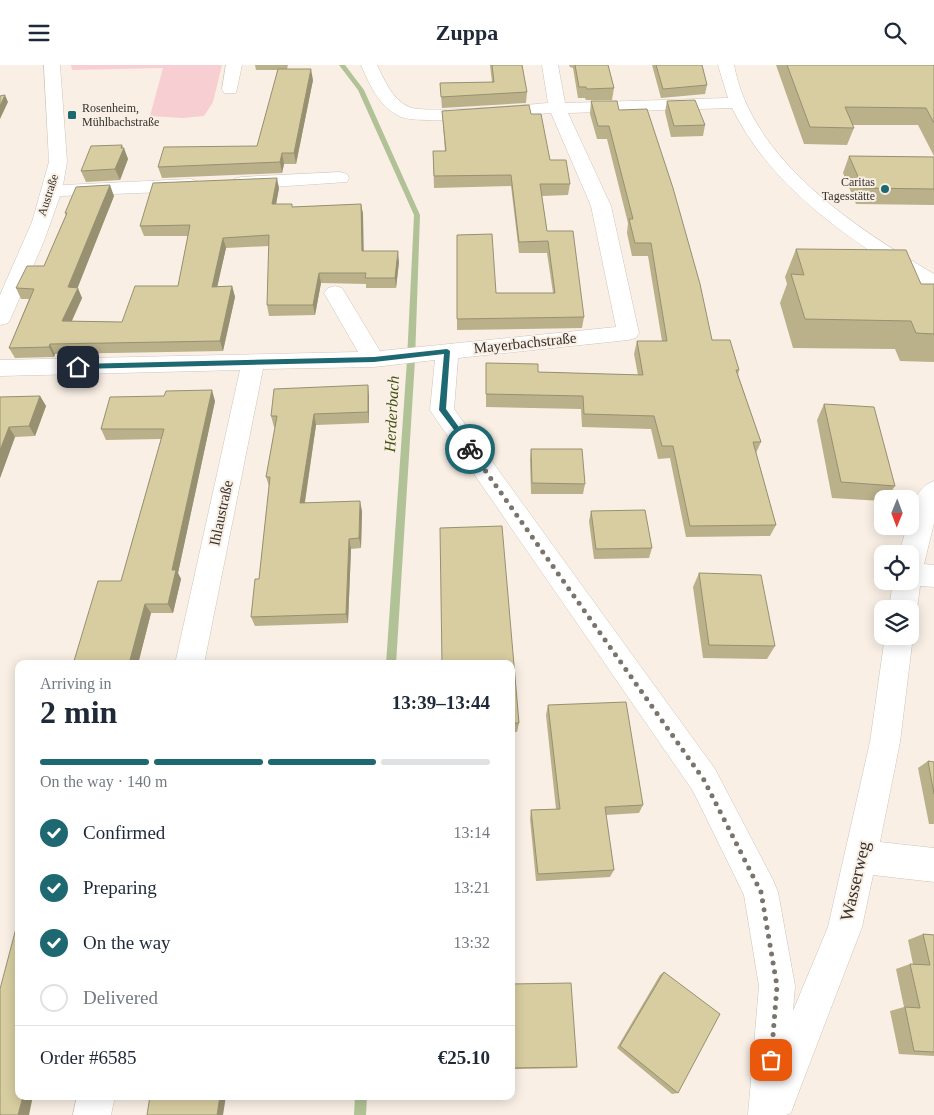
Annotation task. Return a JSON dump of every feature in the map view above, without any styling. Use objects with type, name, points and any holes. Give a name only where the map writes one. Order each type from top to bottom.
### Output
[{"type":"street","name":"Austraße","points":[[0,318],[10,275],[52,191],[58,163],[52,65]]},
{"type":"street","points":[[230,89],[234,65]]},
{"type":"street","points":[[369,65],[382,93],[405,113],[432,115],[557,108],[738,103]]},
{"type":"street","points":[[550,65],[557,108]]},
{"type":"street","points":[[726,65],[728,77],[738,103],[759,141],[789,179],[848,228],[934,283]]},
{"type":"street","name":"Mayerbachstraße","points":[[445,351],[628,333],[601,206],[557,108]]},
{"type":"street","points":[[52,191],[340,178]]},
{"type":"street","points":[[335,293],[376,359]]},
{"type":"street","points":[[0,368],[376,359],[445,351],[442,410],[704,780],[761,892],[777,986],[769,1115]]},
{"type":"street","name":"Ihlaustraße","points":[[190,660],[253,363]]},
{"type":"street","points":[[915,545],[927,501],[934,491]]},
{"type":"street","points":[[919,574],[934,576]]},
{"type":"street","name":"Wasserweg","points":[[769,1115],[845,927],[885,742],[898,645]]},
{"type":"street","points":[[861,857],[934,865]]},
{"type":"street","points":[[92,1115],[95,1100]]},
{"type":"shaded area","points":[[71,65],[222,65],[213,102],[204,116],[183,118],[150,116],[163,68],[72,70]]},
{"type":"building","points":[[492,65],[522,65],[527,92],[441,97],[440,83],[494,82]]},
{"type":"building","points":[[575,65],[608,65],[614,88],[587,89],[586,87],[579,87]]},
{"type":"building","points":[[656,65],[702,65],[707,85],[663,89]]},
{"type":"building","points":[[787,65],[934,65],[934,123],[926,108],[845,107],[854,128],[810,127]]},
{"type":"building","points":[[278,69],[311,69],[294,153],[282,153],[280,162],[158,167],[164,147],[257,146]]},
{"type":"building","points":[[5,95],[0,106],[0,96]]},
{"type":"building","points":[[695,100],[705,125],[674,126],[667,101]]},
{"type":"building","points":[[591,101],[617,101],[619,110],[647,109],[673,188],[700,284],[712,340],[730,340],[739,370],[736,370],[761,442],[753,442],[776,525],[690,526],[673,446],[662,446],[654,416],[584,414],[583,396],[486,394],[486,363],[538,364],[538,372],[643,375],[637,341],[667,341],[651,243],[635,243],[629,219],[633,219],[609,126],[598,126]]},
{"type":"building","points":[[529,105],[531,114],[541,114],[550,160],[566,160],[570,184],[540,184],[547,231],[573,231],[584,317],[457,319],[457,235],[492,234],[496,293],[555,293],[548,241],[519,242],[511,175],[434,176],[433,151],[446,151],[442,111]]},
{"type":"building","points":[[122,145],[121,148],[124,148],[115,169],[81,171],[91,146]]},
{"type":"building","points":[[849,156],[934,157],[934,189],[863,188]]},
{"type":"building","points":[[277,178],[272,204],[292,204],[292,207],[361,204],[362,251],[398,251],[395,278],[365,278],[366,273],[319,273],[313,305],[267,305],[269,235],[223,238],[212,287],[232,286],[220,341],[50,344],[49,347],[9,348],[34,289],[16,288],[27,266],[44,266],[76,187],[110,185],[68,287],[78,288],[62,321],[122,322],[135,286],[178,286],[190,225],[140,226],[153,183]]},
{"type":"building","points":[[796,249],[906,250],[921,284],[934,284],[934,334],[916,333],[911,321],[805,319],[791,274],[804,275]]},
{"type":"building","points":[[368,385],[368,412],[314,414],[300,503],[360,501],[359,538],[349,539],[346,614],[251,617],[255,579],[259,579],[270,477],[266,477],[277,416],[271,416],[274,389]]},
{"type":"building","points":[[212,390],[172,570],[176,570],[168,604],[145,604],[130,660],[74,660],[98,581],[121,581],[164,429],[101,429],[110,397],[164,396],[166,391]]},
{"type":"building","points":[[40,396],[29,426],[9,427],[0,450],[0,397]]},
{"type":"building","points":[[824,404],[874,407],[895,486],[841,482]]},
{"type":"building","points":[[531,449],[582,449],[585,484],[532,483]]},
{"type":"building","points":[[645,510],[652,548],[596,549],[591,511]]},
{"type":"building","points":[[502,526],[514,660],[442,660],[440,528]]},
{"type":"building","points":[[699,573],[761,575],[775,646],[709,645]]},
{"type":"building","points":[[515,677],[519,723],[515,723]]},
{"type":"building","points":[[626,702],[643,805],[605,807],[614,870],[538,874],[531,810],[560,809],[548,705]]},
{"type":"building","points":[[928,761],[934,762],[934,794]]},
{"type":"building","points":[[15,932],[15,1100],[22,1100],[18,1115],[0,1115],[0,989]]},
{"type":"building","points":[[923,934],[934,935],[934,1052],[914,1051],[905,1007],[920,1008],[910,964],[930,965]]},
{"type":"building","points":[[664,972],[720,1014],[678,1093],[620,1046]]},
{"type":"building","points":[[571,983],[577,1067],[515,1068],[515,984]]},
{"type":"building","points":[[149,1100],[219,1100],[217,1115],[147,1115]]},
{"type":"waterway","name":"Herderbach","points":[[342,65],[361,90],[417,215],[411,360],[391,660]]},
{"type":"waterway","name":"Herderbach","points":[[360,1115],[361,1100]]},
{"type":"way so far","points":[[470,449],[704,780],[761,892],[777,986],[771,1060]]},
{"type":"place","name":"Rosenheim, Mühlbachstraße","points":[[72,115]]},
{"type":"place","name":"Caritas Tagesstätte","points":[[885,189]]},
{"type":"route","points":[[78,367],[374,359],[447,351],[442,410],[470,449]]}]
